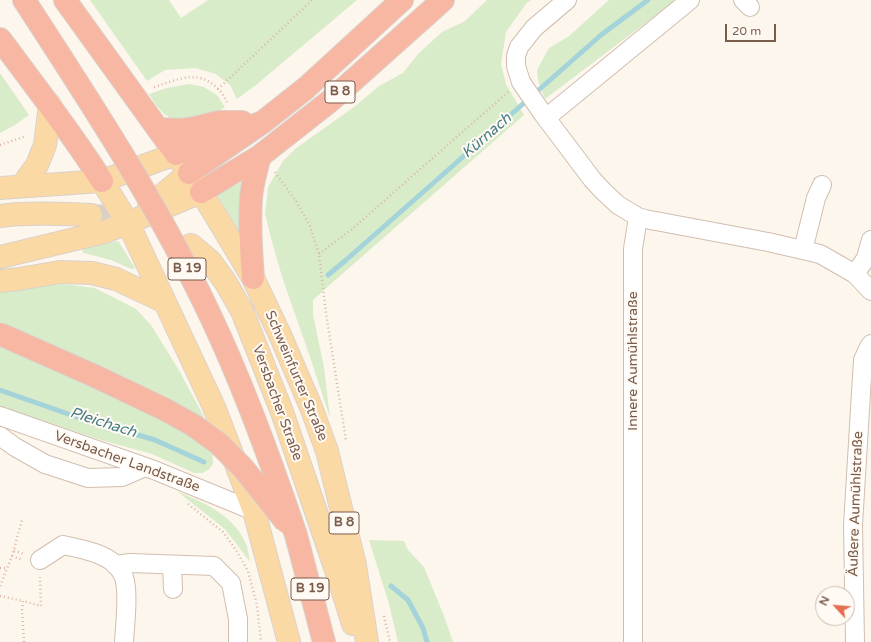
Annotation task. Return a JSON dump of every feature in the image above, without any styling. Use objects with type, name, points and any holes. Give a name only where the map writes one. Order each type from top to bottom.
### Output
[{"type":"highway","name":"B 19","points":[[24,0],[128,162],[185,264],[211,316],[246,398],[274,472],[289,530],[324,642]]},
{"type":"highway","points":[[65,0],[176,154]]},
{"type":"highway","name":"B 8","points":[[190,173],[263,122],[306,88],[402,0]]},
{"type":"highway","name":"B 8","points":[[253,278],[250,236],[253,180],[267,163],[330,101],[443,0]]},
{"type":"highway","points":[[0,39],[50,105],[102,181]]},
{"type":"highway","points":[[159,129],[181,130],[219,122],[263,122]]},
{"type":"highway","name":"B 8","points":[[176,154],[263,122]]},
{"type":"highway","name":"B 8","points":[[201,192],[267,163]]},
{"type":"highway","name":"B 19","points":[[0,334],[125,390],[193,425],[218,443],[243,468],[289,530]]},
{"type":"main road","points":[[22,186],[36,165],[45,145],[50,105]]},
{"type":"main road","points":[[0,188],[102,181],[176,154]]},
{"type":"main road","name":"Schweinfurter Straße","points":[[176,154],[214,211],[253,278],[281,337],[311,407],[327,451],[355,565],[367,642]]},
{"type":"main road","name":"B 8","points":[[128,223],[190,173]]},
{"type":"main road","points":[[102,181],[128,223],[214,407],[256,519],[289,642]]},
{"type":"main road","name":"B 8","points":[[128,223],[201,192]]},
{"type":"main road","points":[[0,216],[52,214],[91,215]]},
{"type":"main road","points":[[0,257],[104,232],[128,223]]},
{"type":"main road","name":"Versbacher Straße","points":[[191,245],[211,262],[226,283],[242,311],[282,412],[338,576]]},
{"type":"main road","points":[[0,281],[60,272],[92,272],[116,279],[165,302]]},
{"type":"main road","points":[[256,519],[289,530],[314,544],[338,576],[359,642]]},
{"type":"street","points":[[567,0],[534,28],[519,47],[516,56],[516,66],[523,85],[545,116],[596,183],[618,205],[638,217],[645,219],[768,242],[820,254],[855,274],[871,291]]},
{"type":"street","points":[[545,116],[690,0]]},
{"type":"street","points":[[803,250],[816,198],[822,185]]},
{"type":"street","name":"Innere Aumühlstraße","points":[[633,642],[633,249],[638,217]]},
{"type":"street","points":[[855,274],[866,258],[871,240]]},
{"type":"street","name":"Äußere Aumühlstraße","points":[[854,642],[853,525],[863,360],[871,344]]},
{"type":"street","name":"Versbacher Landstraße","points":[[2,420],[145,467],[256,519]]},
{"type":"street","points":[[0,436],[15,447],[45,464],[88,478],[122,477],[145,467]]},
{"type":"street","points":[[36,565],[63,545],[87,551],[103,557],[115,564],[123,576],[126,594],[124,642]]},
{"type":"street","points":[[115,564],[130,563],[214,566],[231,583],[238,619],[238,642]]},
{"type":"street","points":[[172,565],[173,589]]},
{"type":"path","points":[[218,89],[312,0]]},
{"type":"path","points":[[154,87],[184,77],[198,77],[207,81],[218,89],[227,102]]},
{"type":"path","points":[[319,254],[350,230],[523,85]]},
{"type":"path","points":[[0,145],[29,135]]},
{"type":"path","points":[[267,163],[296,201],[310,226],[319,254],[326,313],[346,444]]},
{"type":"path","points":[[187,504],[223,532],[236,550],[248,571],[257,605],[261,642]]},
{"type":"path","points":[[0,586],[12,556],[22,520]]},
{"type":"path","points":[[0,596],[41,606],[36,565],[12,556]]},
{"type":"path","points":[[0,568],[8,568]]},
{"type":"path","points":[[23,602],[24,642]]},
{"type":"path","points":[[383,612],[390,642]]},
{"type":"green space","points":[[90,0],[169,0],[181,18],[208,0],[357,0],[256,85],[237,99],[230,85],[216,74],[195,68],[165,70],[147,81]]},
{"type":"green space","points":[[487,0],[531,0],[526,4],[506,32],[501,64],[506,84],[524,115],[313,300],[313,315],[324,367],[330,418],[283,280],[272,242],[265,214],[268,187],[283,161],[295,149],[354,107],[379,86],[403,73],[418,54],[442,32],[465,21]]},
{"type":"green space","points":[[609,0],[676,0],[545,99],[538,80],[537,70],[549,48],[569,36]]},
{"type":"green space","points":[[0,73],[29,115],[0,133]]},
{"type":"green space","points":[[189,84],[204,87],[217,95],[225,107],[213,115],[191,122],[174,120],[164,114],[149,94],[167,88]]},
{"type":"green space","points":[[241,182],[243,183],[240,203],[240,233],[218,196]]},
{"type":"green space","points":[[117,241],[135,268],[134,269],[111,260],[82,252],[84,248]]},
{"type":"green space","points":[[63,284],[95,288],[136,309],[151,325],[180,372],[203,415],[212,445],[213,464],[209,469],[203,473],[194,473],[152,454],[101,440],[0,406],[0,293],[39,286]]},
{"type":"green space","points":[[178,492],[209,506],[235,526],[247,546],[250,562],[225,529]]},
{"type":"green space","points":[[369,540],[404,541],[408,550],[424,567],[453,642],[398,642],[389,604]]},
{"type":"waterway","name":"Kürnach","points":[[328,275],[601,35],[648,0]]},
{"type":"waterway","name":"Pleichach","points":[[0,390],[74,416],[155,440],[204,462]]},
{"type":"waterway","name":"Pleichach","points":[[391,586],[408,600],[423,628],[427,642]]},
{"type":"tunnel","points":[[91,215],[120,217],[140,221]]}]
